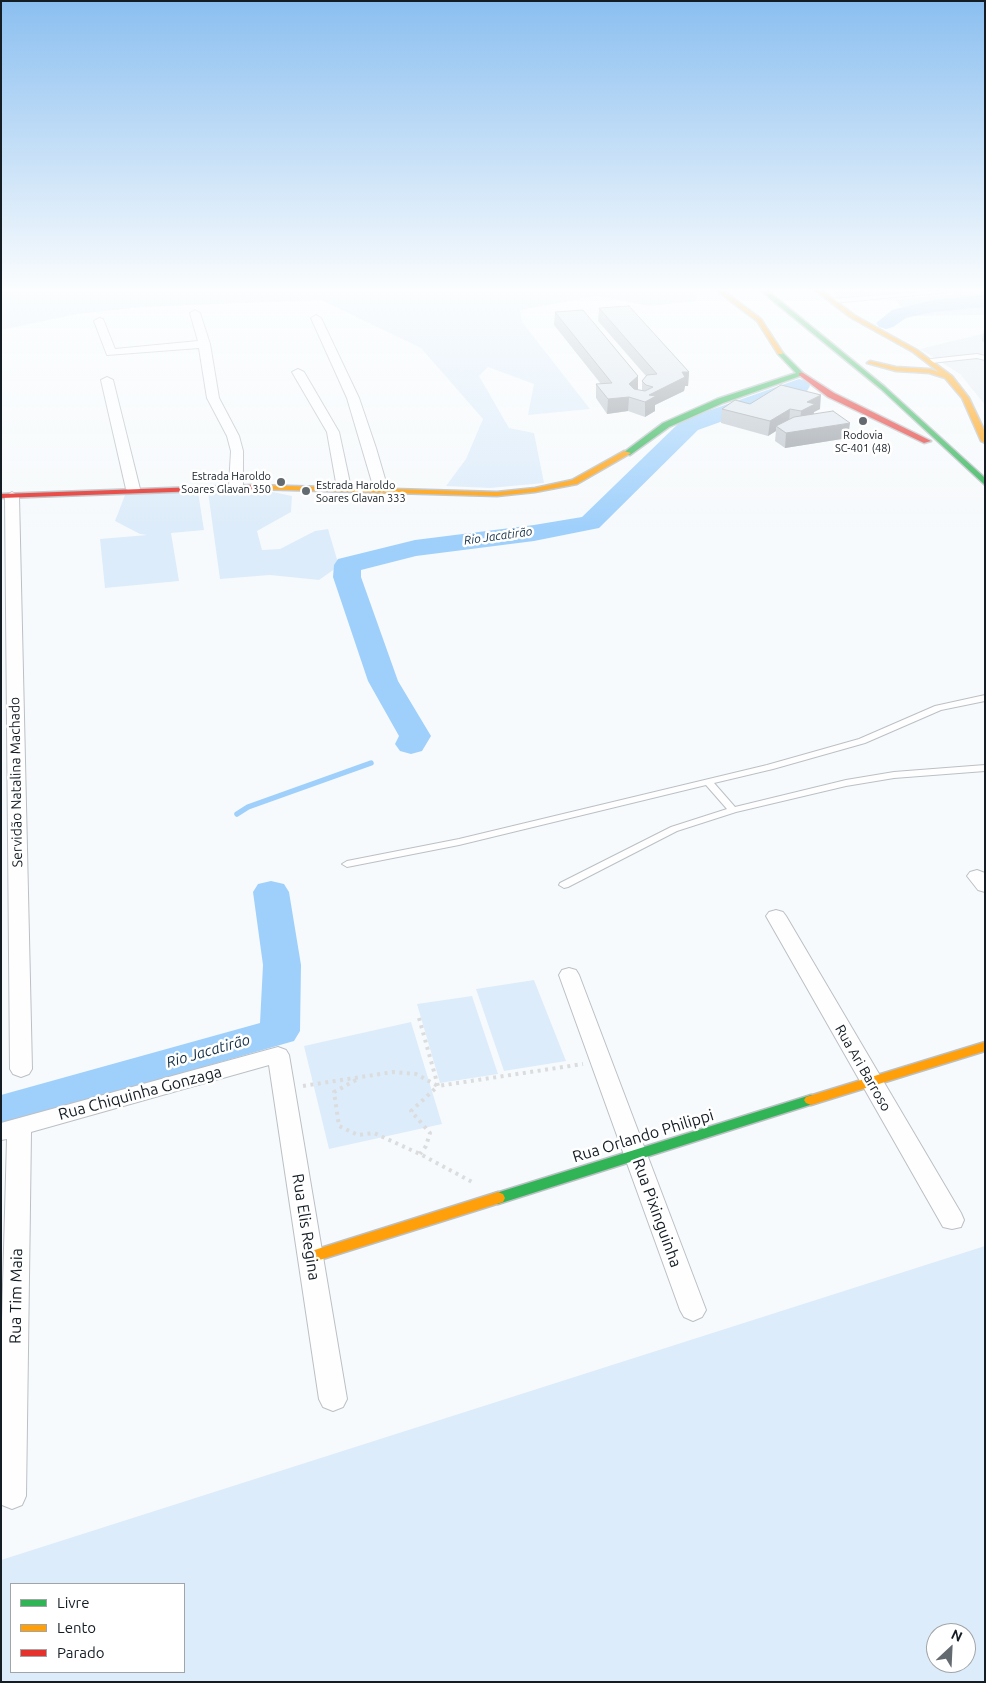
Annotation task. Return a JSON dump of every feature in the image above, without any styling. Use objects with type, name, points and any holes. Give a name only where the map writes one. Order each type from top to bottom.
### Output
[{"type":"main road","points":[[796,370],[831,395],[948,451]]},
{"type":"main road","points":[[7,496],[236,486],[497,494],[535,490],[574,482],[618,459],[666,425],[720,401],[811,370]]},
{"type":"main road","points":[[859,370],[913,416],[948,451],[985,483]]},
{"type":"main road","points":[[878,370],[940,425]]},
{"type":"main road","points":[[906,370],[929,371],[950,377]]},
{"type":"main road","points":[[941,370],[958,386],[970,406],[984,439]]},
{"type":"main road","points":[[894,383],[898,376],[916,373],[934,376],[958,386]]},
{"type":"main road","name":"Rua Orlando Philippi","points":[[310,1257],[985,1046]]},
{"type":"street","points":[[208,370],[213,398],[233,436],[237,451],[236,486]]},
{"type":"street","points":[[341,370],[370,448],[381,489]]},
{"type":"street","points":[[298,372],[333,432],[344,488]]},
{"type":"street","points":[[108,380],[133,489]]},
{"type":"street","name":"Servidão Natalina Machado","points":[[7,496],[9,868],[21,1069]]},
{"type":"street","name":"Rua Ari Barroso","points":[[776,916],[952,1220]]},
{"type":"street","name":"Rua Pixinguinha","points":[[569,975],[692,1310]]},
{"type":"street","name":"Rua Elis Regina","points":[[278,1055],[333,1399]]},
{"type":"street","name":"Rua Chiquinha Gonzaga","points":[[10,1129],[278,1055]]},
{"type":"street","name":"Rua Tim Maia","points":[[10,1129],[12,1496]]},
{"type":"lane","points":[[347,864],[459,842],[862,741],[938,708],[985,698]]},
{"type":"lane","points":[[564,885],[674,829],[733,810],[855,781],[894,775],[985,768]]},
{"type":"lane","points":[[707,781],[733,810]]},
{"type":"path","points":[[420,1018],[438,1086]]},
{"type":"path","points":[[420,1154],[426,1146],[430,1133],[410,1111],[438,1086],[601,1062]]},
{"type":"path","points":[[284,1089],[393,1072],[416,1074],[438,1086]]},
{"type":"path","points":[[359,1078],[334,1092],[339,1126],[358,1135],[374,1133],[420,1154],[502,1197]]},
{"type":"shaded area","points":[[440,370],[485,370],[479,376],[509,428],[534,433],[544,483],[490,488],[446,486],[466,459],[483,419]]},
{"type":"shaded area","points":[[495,370],[559,370],[590,409],[528,415],[534,384]]},
{"type":"shaded area","points":[[953,370],[985,370],[985,405],[960,374]]},
{"type":"shaded area","points":[[198,492],[204,530],[171,533],[179,581],[105,588],[100,539],[147,535],[140,534],[115,521],[125,495]]},
{"type":"shaded area","points":[[208,492],[273,492],[292,496],[291,512],[257,531],[262,550],[280,549],[315,531],[328,529],[339,566],[319,580],[270,575],[220,579]]},
{"type":"shaded area","points":[[534,980],[566,1061],[504,1071],[476,989]]},
{"type":"shaded area","points":[[472,996],[498,1074],[440,1083],[417,1004]]},
{"type":"shaded area","points":[[411,1022],[442,1124],[329,1149],[304,1046]]},
{"type":"shaded area","points":[[985,1246],[985,1682],[1,1682],[1,1560]]},
{"type":"building","points":[[601,370],[633,370],[638,376],[629,384],[634,389],[645,391],[653,387],[646,385],[642,381],[647,375],[657,374],[653,370],[687,370],[689,372],[682,372],[685,377],[649,395],[656,396],[645,402],[629,397],[608,399],[596,384],[612,383]]},
{"type":"building","points":[[781,385],[821,395],[807,402],[815,404],[801,411],[790,409],[770,421],[722,409],[735,400],[750,404]]},
{"type":"building","points":[[833,411],[850,423],[786,433],[776,426],[794,417]]},
{"type":"waterway","name":"Rio Jacatirão","points":[[411,744],[415,736],[383,681],[347,577],[348,565],[415,548],[534,533],[590,523],[690,425],[799,386]]},
{"type":"waterway","points":[[237,814],[248,807],[371,763]]},
{"type":"waterway","name":"Rio Jacatirão","points":[[1,1110],[280,1031],[282,965],[271,892]]},
{"type":"traffic: fast","points":[[627,453],[666,425],[720,401],[801,374],[797,370]]},
{"type":"traffic: fast","points":[[860,370],[883,388],[985,483]]},
{"type":"traffic: fast","points":[[498,1198],[811,1100]]},
{"type":"traffic: slow","points":[[905,370],[929,371],[950,377]]},
{"type":"traffic: slow","points":[[941,370],[965,398],[985,441]]},
{"type":"traffic: slow","points":[[255,487],[497,494],[535,490],[574,482],[627,453]]},
{"type":"traffic: slow","points":[[811,1100],[985,1046]]},
{"type":"traffic: slow","points":[[310,1257],[498,1198]]},
{"type":"traffic: jam","points":[[801,374],[831,395],[927,441]]},
{"type":"traffic: jam","points":[[1,496],[255,487]]},
{"type":"place","name":"Rodovia SC-401 (48)","points":[[863,421]]},
{"type":"place","name":"Estrada Haroldo Soares Glavan 350","points":[[281,482]]},
{"type":"place","name":"Estrada Haroldo Soares Glavan 333","points":[[306,491]]}]
